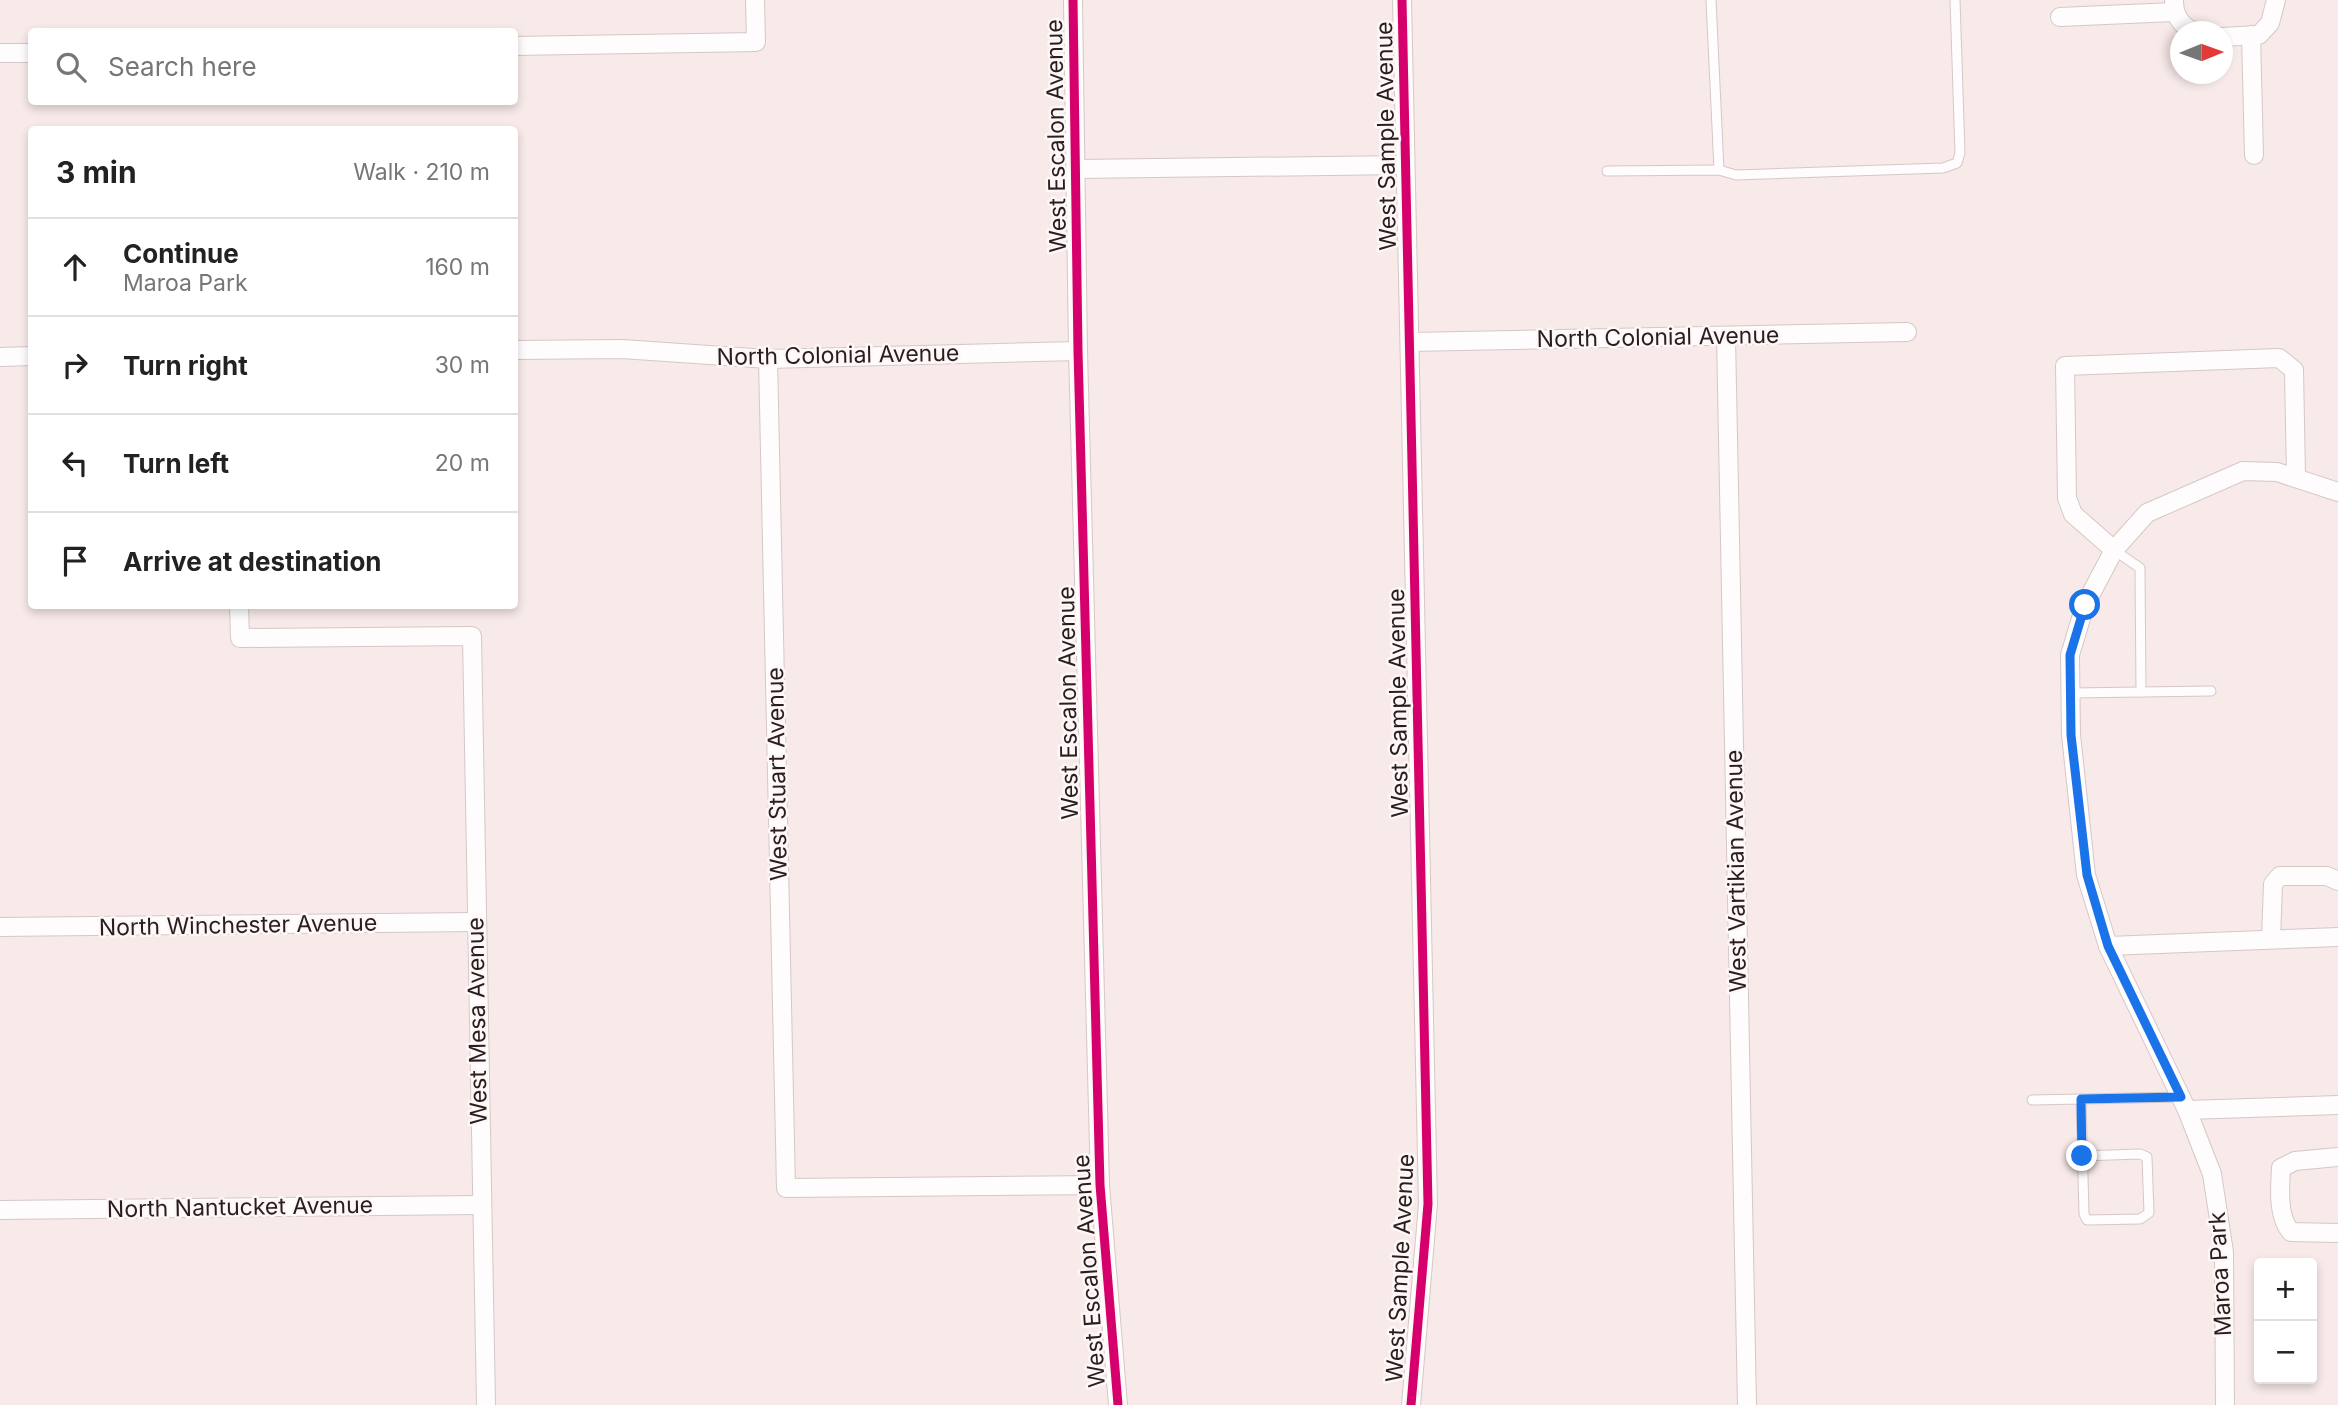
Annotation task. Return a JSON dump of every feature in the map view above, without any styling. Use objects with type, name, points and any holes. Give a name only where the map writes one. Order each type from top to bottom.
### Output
[{"type":"street","points":[[518,46],[756,42],[755,0]]},
{"type":"street","name":"West Escalon Avenue","points":[[1073,0],[1078,351],[1100,1185],[1118,1405]]},
{"type":"street","name":"West Sample Avenue","points":[[1402,0],[1428,1204],[1411,1405]]},
{"type":"street","points":[[2233,36],[2259,35],[2270,23],[2276,0]]},
{"type":"street","points":[[2060,17],[2174,6]]},
{"type":"street","points":[[2251,35],[2254,155]]},
{"type":"street","points":[[0,53],[28,53]]},
{"type":"street","points":[[1077,169],[1405,165]]},
{"type":"street","name":"North Colonial Avenue","points":[[1410,342],[1907,332]]},
{"type":"street","name":"West Vartikian Avenue","points":[[1726,337],[1747,1405]]},
{"type":"street","name":"North Colonial Avenue","points":[[518,349],[622,349],[768,359],[1078,351]]},
{"type":"street","points":[[0,357],[28,356]]},
{"type":"street","points":[[2115,550],[2073,514],[2067,498],[2065,366],[2279,358],[2294,370],[2296,477]]},
{"type":"street","name":"West Stuart Avenue","points":[[768,359],[786,1188],[1100,1185]]},
{"type":"street","name":"Maroa Park","points":[[2225,1405],[2224,1252],[2212,1174],[2184,1103],[2108,946],[2087,875],[2071,735],[2070,655],[2085,605],[2115,550],[2147,513],[2198,488],[2243,471],[2277,472],[2338,492]]},
{"type":"street","name":"West Mesa Avenue","points":[[239,609],[240,638],[472,636],[480,1205],[486,1405]]},
{"type":"street","points":[[2271,939],[2273,884],[2280,876],[2327,876],[2338,881]]},
{"type":"street","name":"North Winchester Avenue","points":[[0,927],[476,922]]},
{"type":"street","points":[[2108,946],[2338,937]]},
{"type":"street","points":[[2184,1103],[2338,1105]]},
{"type":"street","points":[[2338,1157],[2295,1161],[2281,1168],[2279,1194],[2284,1224],[2291,1232],[2338,1233]]},
{"type":"street","name":"North Nantucket Avenue","points":[[0,1210],[480,1205]]},
{"type":"lane","points":[[1711,0],[1719,170]]},
{"type":"lane","points":[[1607,171],[1719,170],[1750,174],[1943,168],[1957,163],[1960,153],[1955,0]]},
{"type":"lane","points":[[2115,550],[2140,568],[2141,692]]},
{"type":"lane","points":[[2071,693],[2211,691]]},
{"type":"lane","points":[[2081,1099],[2082,1156],[2084,1214],[2087,1220],[2140,1219],[2149,1213],[2147,1157],[2140,1154],[2082,1156]]},
{"type":"lane","points":[[2032,1100],[2184,1103]]},
{"type":"cycle path","points":[[1073,0],[1078,351],[1100,1185],[1118,1405]]},
{"type":"cycle path","points":[[1402,0],[1428,1204],[1411,1405]]},
{"type":"route","points":[[2082,1156],[2081,1099],[2181,1097],[2108,946],[2087,875],[2074,775],[2070,655],[2085,605]]}]
